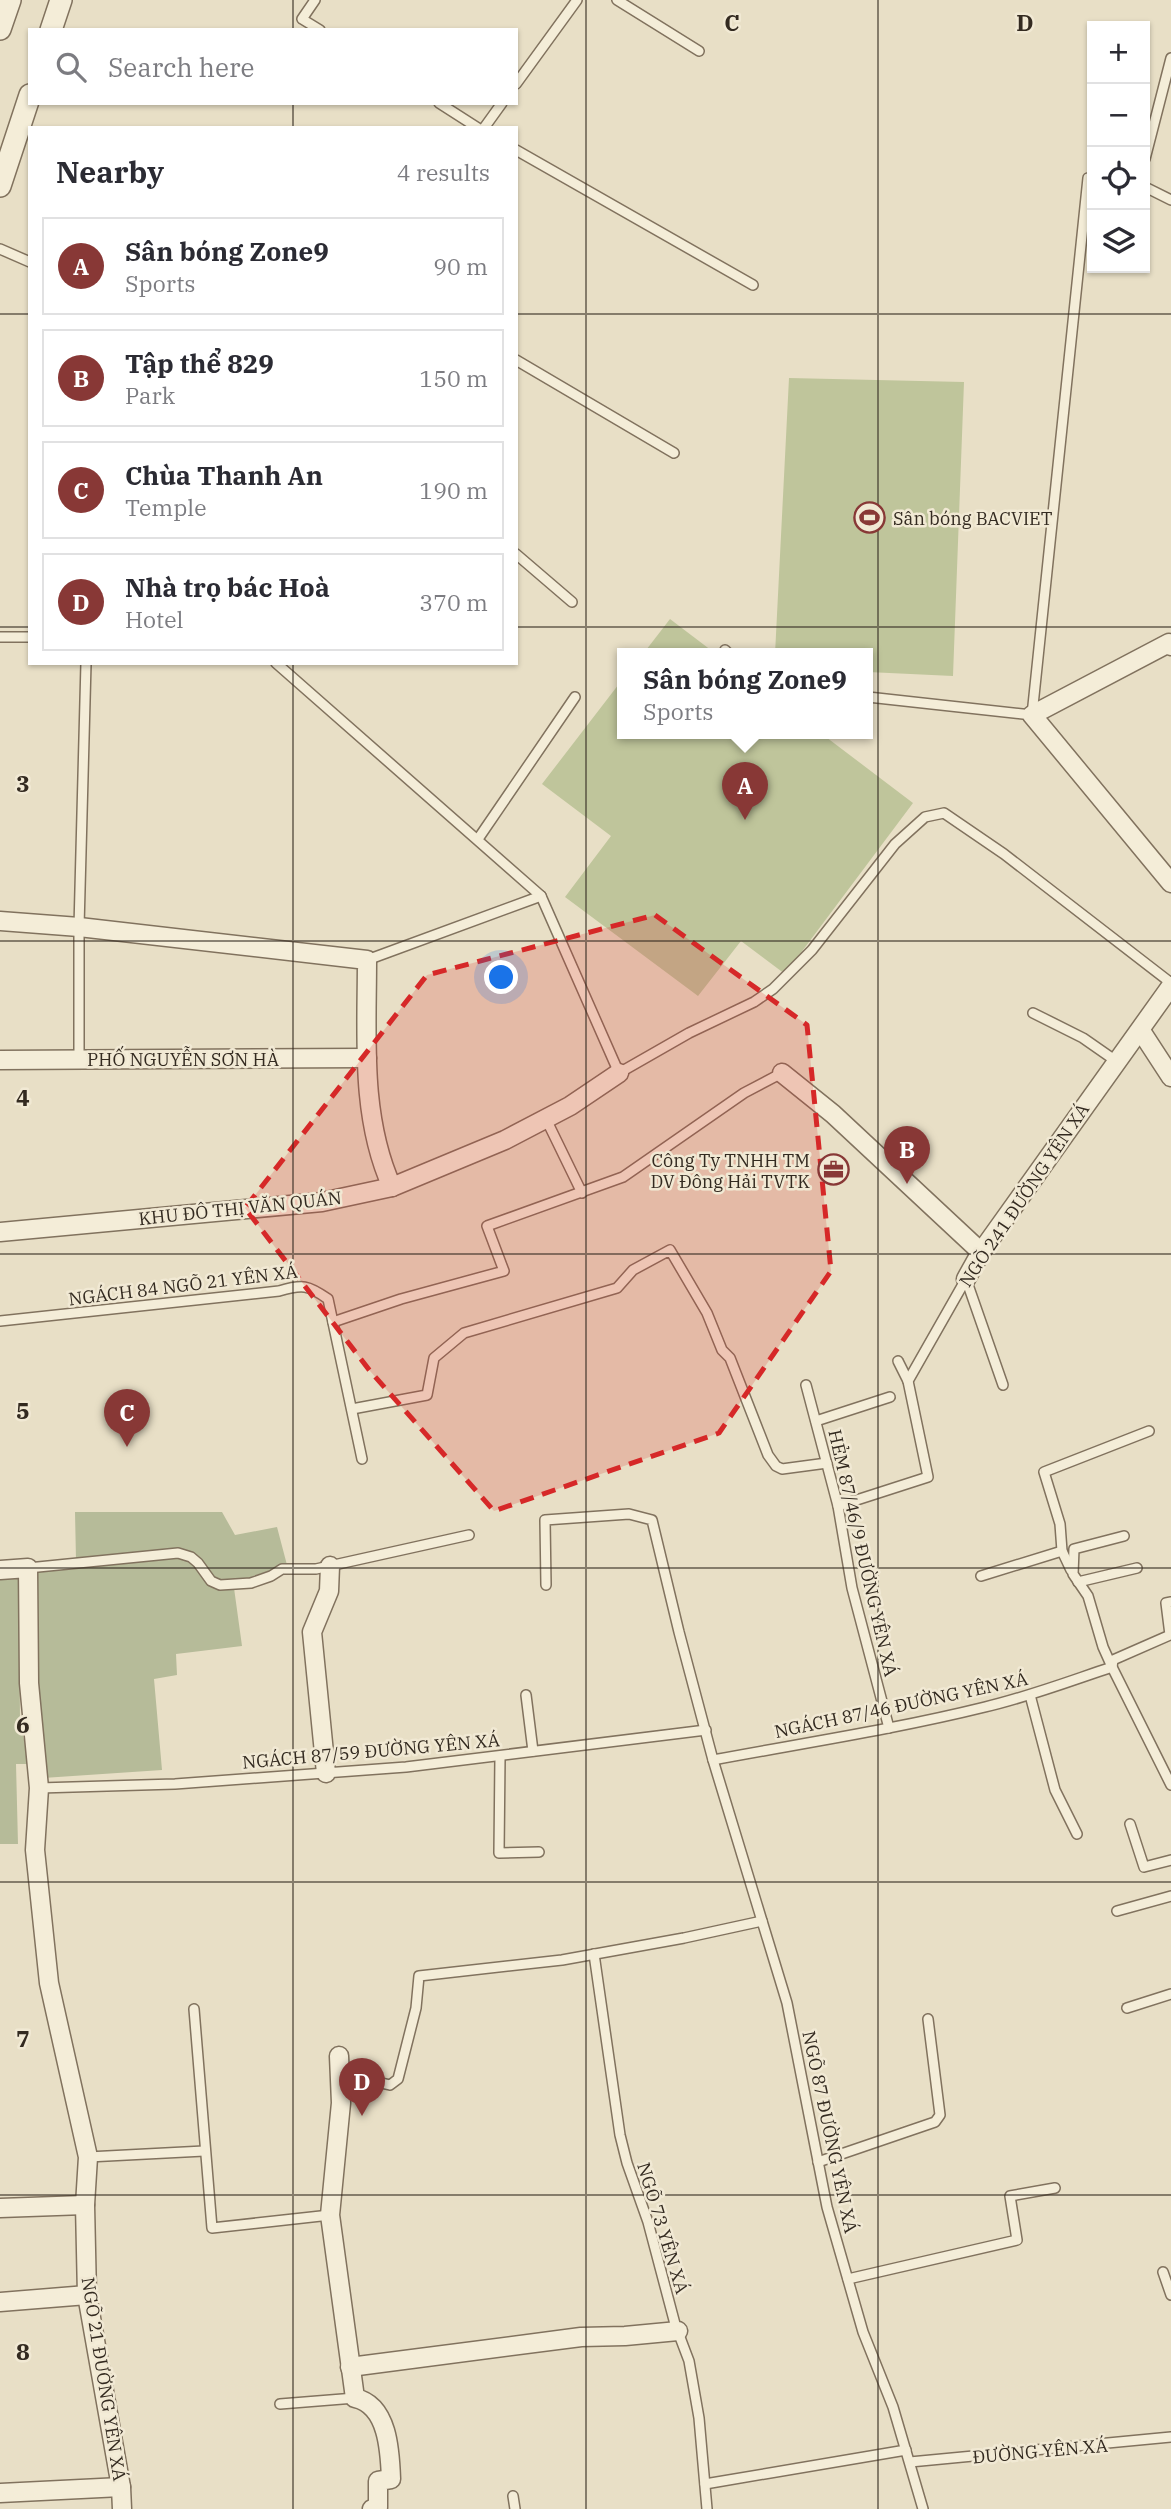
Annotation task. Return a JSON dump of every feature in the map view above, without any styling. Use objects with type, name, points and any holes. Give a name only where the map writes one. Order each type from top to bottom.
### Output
[{"type":"street","points":[[0,29],[10,0]]},
{"type":"street","points":[[52,28],[61,0]]},
{"type":"street","points":[[0,186],[28,101]]},
{"type":"street","points":[[1170,643],[1032,715],[1171,883]]},
{"type":"street","points":[[0,921],[79,927],[367,960],[367,1058],[375,1136],[381,1162],[393,1187]]},
{"type":"street","name":"NGÕ 241 ĐƯỜNG YÊN XÁ","points":[[966,1279],[981,1252],[1116,1060],[1141,1031],[1171,984]]},
{"type":"street","points":[[1141,1031],[1171,1077]]},
{"type":"street","name":"PHỐ NGUYỄN SƠN HÀ","points":[[0,1060],[367,1058]]},
{"type":"street","name":"KHU ĐÔ THỊ VĂN QUÁN","points":[[0,1233],[322,1202],[393,1187],[505,1140],[570,1106],[619,1073]]},
{"type":"street","points":[[782,1073],[832,1114],[981,1252]]},
{"type":"street","points":[[326,1773],[312,1632],[329,1591],[330,1566]]},
{"type":"street","points":[[0,1570],[29,1568]]},
{"type":"street","name":"NGÕ 21 ĐƯỜNG YÊN XÁ","points":[[29,1568],[29,1684],[38,1788],[35,1850],[49,1983],[88,2157],[85,2205],[87,2295],[121,2487],[122,2509]]},
{"type":"street","points":[[339,2056],[341,2089],[330,2215],[355,2398],[366,2400],[379,2415],[390,2451],[391,2479],[378,2481],[379,2503],[378,2507],[372,2509]]},
{"type":"street","points":[[0,2208],[85,2205]]},
{"type":"street","points":[[0,2302],[87,2295]]},
{"type":"street","points":[[350,2367],[582,2337],[678,2331]]},
{"type":"street","points":[[0,2493],[121,2487]]},
{"type":"lane","points":[[315,0],[302,19],[317,28]]},
{"type":"lane","points":[[518,81],[577,0]]},
{"type":"lane","points":[[617,0],[699,51]]},
{"type":"lane","points":[[1148,147],[1171,58]]},
{"type":"lane","points":[[442,105],[475,126]]},
{"type":"lane","points":[[485,126],[501,105]]},
{"type":"lane","points":[[518,151],[752,285]]},
{"type":"lane","points":[[873,699],[1032,715],[1087,188]]},
{"type":"lane","points":[[1150,190],[1171,200]]},
{"type":"lane","points":[[0,249],[28,261]]},
{"type":"lane","points":[[518,361],[674,453]]},
{"type":"lane","points":[[518,556],[572,602]]},
{"type":"lane","points":[[0,637],[28,637]]},
{"type":"lane","points":[[79,1059],[79,927],[86,665]]},
{"type":"lane","points":[[277,665],[541,896],[619,1073],[690,1033],[754,1002],[773,989],[812,950],[895,844],[925,817],[944,813],[1004,854],[1171,984]]},
{"type":"lane","points":[[478,839],[575,697]]},
{"type":"lane","points":[[367,960],[541,896]]},
{"type":"lane","points":[[1033,1013],[1083,1038],[1116,1060]]},
{"type":"lane","points":[[332,1322],[401,1299],[504,1271],[487,1226],[623,1177],[744,1093],[782,1073]]},
{"type":"lane","points":[[546,1119],[582,1193]]},
{"type":"lane","points":[[352,1409],[427,1395],[434,1358],[464,1333],[617,1288],[633,1270],[670,1250],[707,1313],[722,1350],[730,1358],[768,1455],[775,1466],[782,1469],[827,1463]]},
{"type":"lane","points":[[966,1279],[1003,1385]]},
{"type":"lane","name":"NGÕ 241 ĐƯỜNG YÊN XÁ","points":[[908,1381],[966,1279]]},
{"type":"lane","name":"NGÁCH 84 NGÕ 21 YÊN XÁ","points":[[0,1321],[279,1292],[293,1287],[310,1286],[328,1299],[362,1459]]},
{"type":"lane","points":[[838,1506],[928,1477],[908,1381],[898,1361]]},
{"type":"lane","name":"HẺM 87/46/9 ĐƯỜNG YÊN XÁ","points":[[806,1385],[838,1506],[852,1588],[889,1727]]},
{"type":"lane","points":[[816,1421],[890,1396]]},
{"type":"lane","points":[[1149,1431],[1044,1472],[1059,1524],[1062,1550],[1088,1596],[1103,1647],[1167,1768],[1171,1785]]},
{"type":"lane","name":"NGÕ 87 ĐƯỜNG YÊN XÁ","points":[[546,1585],[545,1520],[629,1514],[652,1520],[713,1760],[787,2003],[827,2207],[863,2332],[892,2407],[923,2509]]},
{"type":"lane","points":[[29,1568],[178,1553],[191,1557],[211,1581],[220,1585],[251,1583],[282,1569],[316,1569],[469,1535]]},
{"type":"lane","points":[[1076,1578],[1074,1549],[1124,1536]]},
{"type":"lane","points":[[981,1576],[1062,1550]]},
{"type":"lane","points":[[1076,1578],[1137,1568]]},
{"type":"lane","name":"NGÁCH 87/46 ĐƯỜNG YÊN XÁ","points":[[713,1760],[982,1708],[1112,1667],[1113,1660],[1170,1635],[1166,1603],[1171,1602]]},
{"type":"lane","points":[[526,1695],[533,1751]]},
{"type":"lane","points":[[1030,1695],[1055,1790],[1077,1834]]},
{"type":"lane","name":"NGÁCH 87/59 ĐƯỜNG YÊN XÁ","points":[[38,1788],[175,1783],[326,1773],[500,1756],[706,1730]]},
{"type":"lane","points":[[500,1756],[499,1853],[539,1852]]},
{"type":"lane","points":[[1130,1824],[1144,1867],[1171,1860]]},
{"type":"lane","points":[[1117,1911],[1171,1896]]},
{"type":"lane","points":[[341,2089],[353,2082],[390,2085],[398,2079],[416,2008],[419,1976],[562,1960],[762,1921]]},
{"type":"lane","name":"NGÕ 73 YÊN XÁ","points":[[594,1954],[620,2135],[694,2384],[707,2509]]},
{"type":"lane","points":[[1127,2008],[1171,1994]]},
{"type":"lane","points":[[194,2009],[212,2228],[330,2215]]},
{"type":"lane","points":[[818,2162],[935,2122],[940,2115],[928,2020]]},
{"type":"lane","points":[[88,2157],[204,2151]]},
{"type":"lane","points":[[848,2279],[1017,2241],[1010,2196],[1055,2188]]},
{"type":"lane","points":[[1163,2273],[1171,2295]]},
{"type":"lane","points":[[280,2404],[355,2398]]},
{"type":"lane","name":"ĐƯỜNG YÊN XÁ","points":[[910,2462],[1171,2437]]},
{"type":"lane","points":[[705,2484],[906,2450]]},
{"type":"lane","points":[[513,2496],[514,2509]]},
{"type":"highlighted area","points":[[655,915],[807,1025],[831,1271],[719,1433],[494,1511],[370,1371],[245,1208],[427,975]]},
{"type":"green space","name":"Sân bóng BACVIET","points":[[789,378],[964,382],[953,676],[873,672],[873,648],[775,648]]},
{"type":"green space","points":[[670,619],[708,648],[648,648]]},
{"type":"green space","points":[[617,686],[617,739],[829,739],[913,803],[785,974],[741,941],[698,996],[565,897],[611,836],[542,784]]},
{"type":"green space","points":[[75,1512],[222,1512],[235,1535],[277,1527],[287,1565],[253,1576],[234,1588],[242,1646],[176,1654],[177,1675],[154,1679],[162,1770],[43,1778],[36,1662],[37,1573],[76,1560]]},
{"type":"green space","points":[[0,1578],[19,1578],[20,1723],[30,1764],[16,1764],[18,1844],[0,1844]]},
{"type":"place","name":"Sân bóng BACVIET","points":[[870,518]]},
{"type":"place","name":"Sân bóng Zone9","points":[[745,820]]},
{"type":"place","name":"Công Ty TNHH TM DV Đông Hải TVTK","points":[[833,1170]]},
{"type":"place","name":"Tập thể 829","points":[[907,1184]]},
{"type":"place","name":"Chùa Thanh An","points":[[127,1447]]},
{"type":"place","name":"Nhà trọ bác Hoà","points":[[362,2116]]}]
